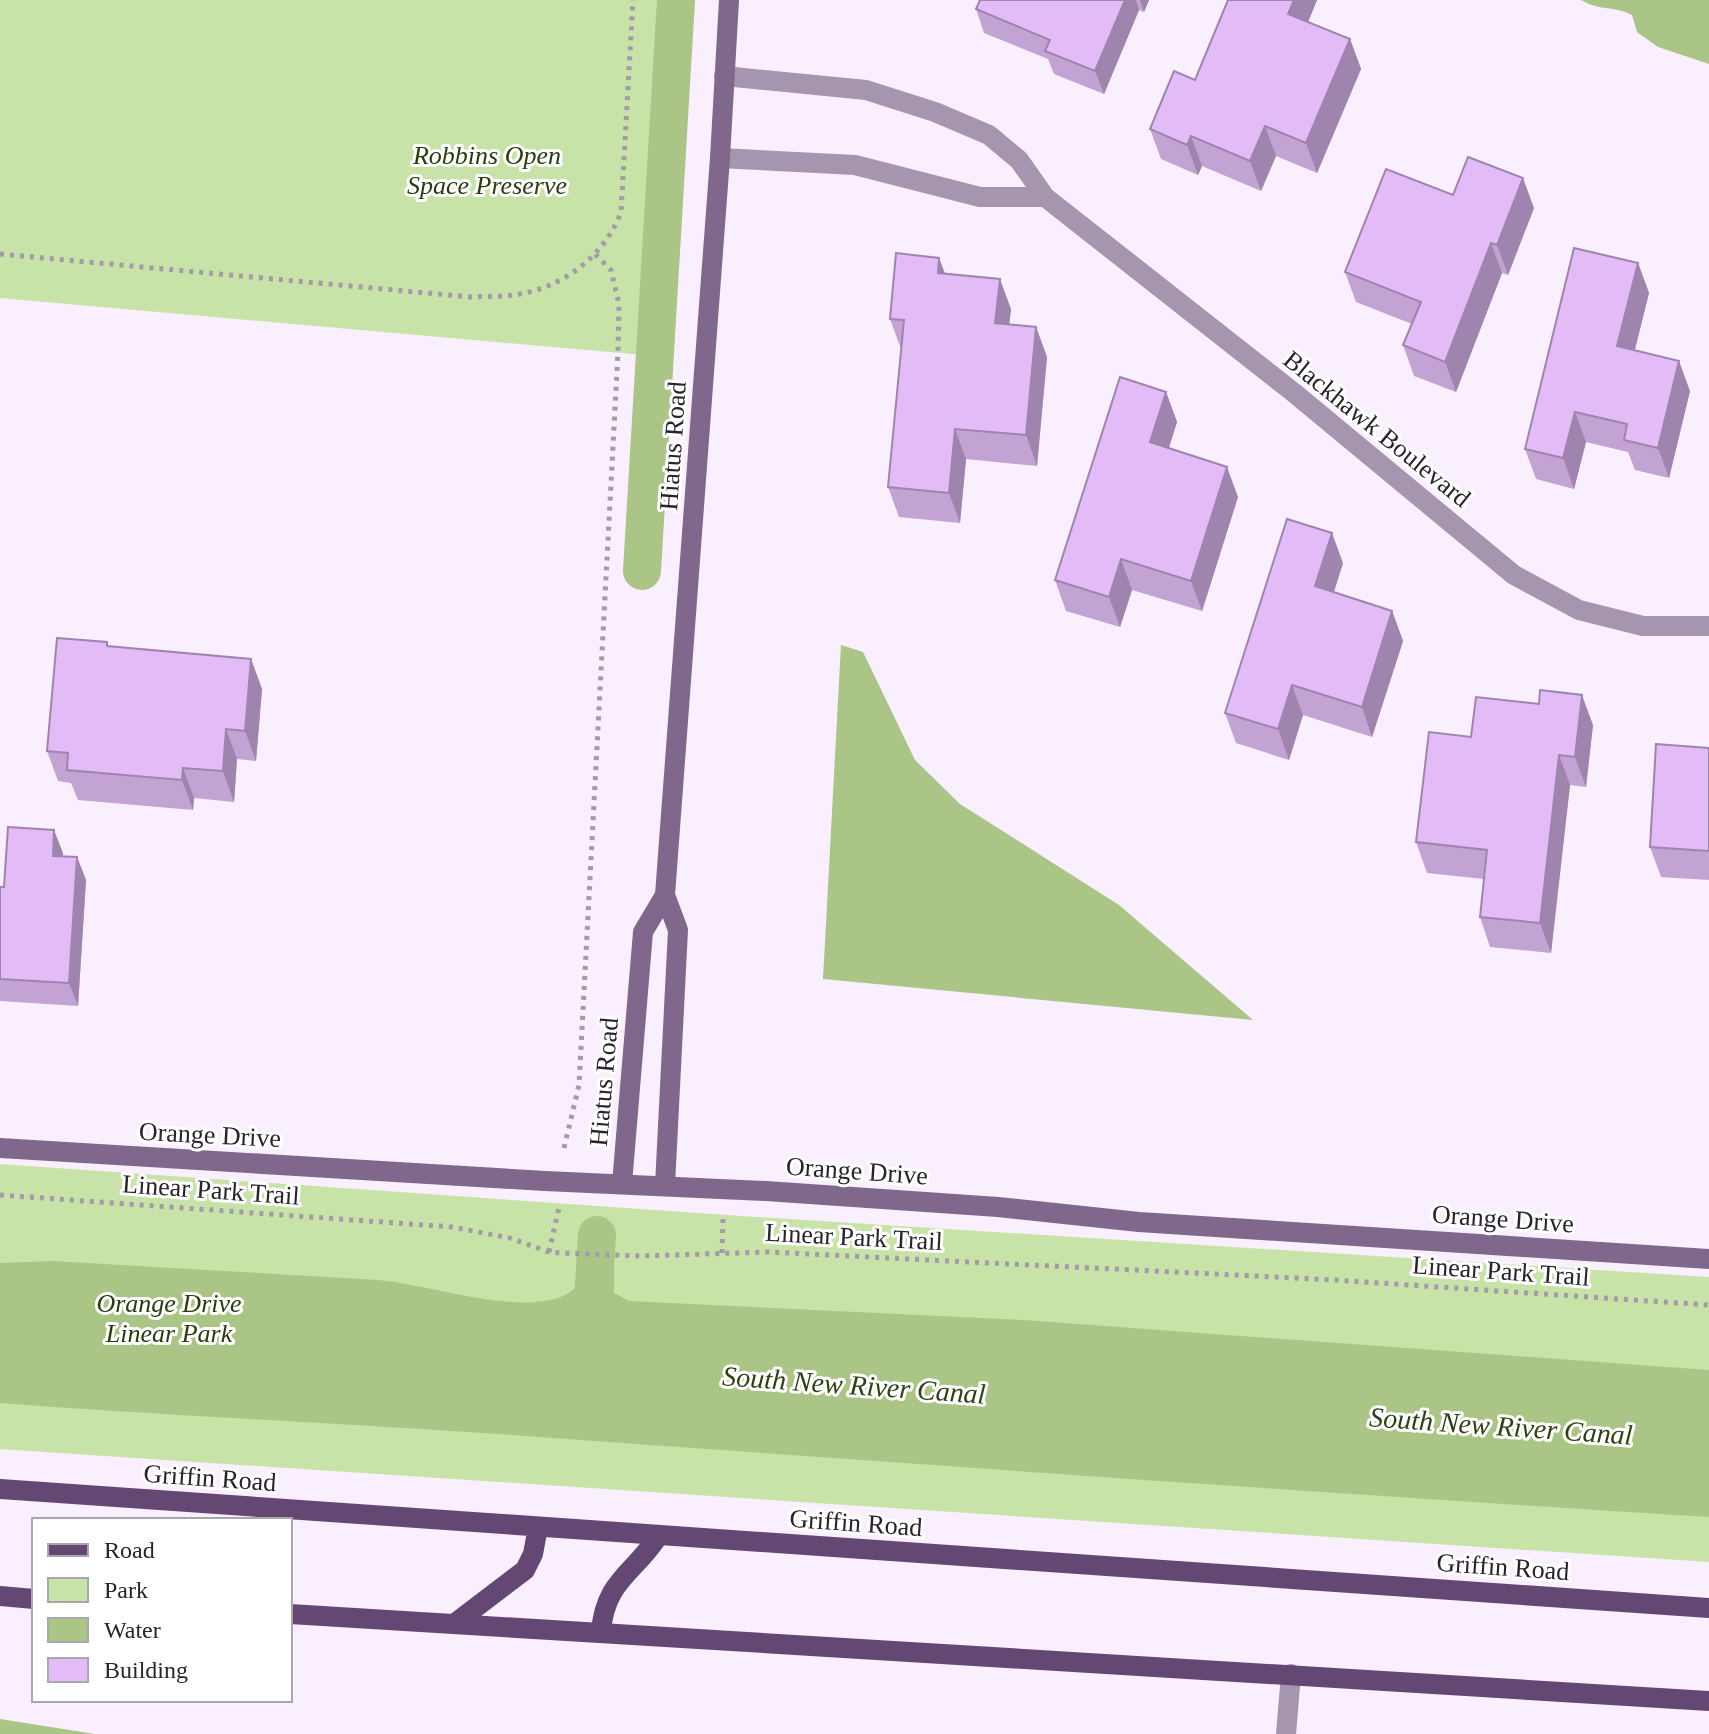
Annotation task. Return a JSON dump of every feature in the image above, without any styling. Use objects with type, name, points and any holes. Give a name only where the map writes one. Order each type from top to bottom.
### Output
[{"type":"main road","name":"Griffin Road","points":[[0,1489],[1709,1608]]},
{"type":"main road","points":[[454,1624],[525,1570],[533,1554],[538,1527]]},
{"type":"main road","points":[[601,1632],[608,1599],[616,1583],[645,1556],[659,1535]]},
{"type":"main road","points":[[0,1596],[32,1599]]},
{"type":"main road","points":[[292,1614],[1709,1701]]},
{"type":"street","name":"Hiatus Road","points":[[665,1185],[678,930],[665,895],[729,0]]},
{"type":"street","name":"Blackhawk Boulevard","points":[[724,76],[866,90],[935,112],[989,135],[1019,160],[1045,197],[1293,392],[1514,575],[1579,610],[1643,626],[1709,626]]},
{"type":"street","points":[[720,158],[855,165],[980,197],[1045,197]]},
{"type":"street","name":"Hiatus Road","points":[[622,1184],[643,932],[665,895]]},
{"type":"street","name":"Orange Drive","points":[[0,1148],[545,1181],[665,1185],[998,1207],[1139,1222],[1709,1259]]},
{"type":"street","points":[[1286,1734],[1291,1674]]},
{"type":"path","points":[[0,254],[471,297],[521,294],[565,280],[613,233],[621,212],[633,0]]},
{"type":"path","points":[[564,1148],[579,1085],[618,352],[619,304],[611,270],[594,253]]},
{"type":"path","name":"Linear Park Trail","points":[[0,1195],[452,1227],[510,1238],[560,1253],[640,1256],[768,1252],[1335,1280],[1709,1305]]},
{"type":"path","points":[[549,1252],[561,1203]]},
{"type":"path","points":[[722,1253],[723,1217]]},
{"type":"green space","name":"Robbins Open Space Preserve","points":[[0,0],[675,0],[655,356],[0,298]]},
{"type":"green space","name":"Orange Drive Linear Park","points":[[0,1164],[741,1216],[1709,1277],[1709,1562],[0,1449]]},
{"type":"water","points":[[1581,0],[1709,0],[1709,64],[1658,47],[1637,32],[1632,15]]},
{"type":"water","points":[[841,645],[863,652],[915,760],[960,804],[1119,905],[1253,1020],[823,979]]},
{"type":"water","name":"South New River Canal","points":[[53,1261],[378,1280],[499,1301],[524,1302],[546,1301],[565,1295],[580,1283],[580,1264],[614,1267],[614,1293],[629,1301],[1023,1320],[1709,1370],[1709,1517],[0,1403],[0,1263]]},
{"type":"water","points":[[0,1719],[95,1734],[0,1734]]},
{"type":"building","points":[[980,0],[1125,0],[1095,71],[1045,51],[1050,40],[976,9]]},
{"type":"building","points":[[1228,0],[1294,0],[1288,14],[1350,39],[1306,143],[1265,126],[1250,161],[1191,136],[1187,145],[1150,129],[1174,71],[1195,80]]},
{"type":"building","points":[[1468,157],[1523,178],[1497,245],[1491,243],[1445,362],[1403,345],[1421,302],[1345,272],[1386,169],[1453,195]]},
{"type":"building","points":[[1574,248],[1638,263],[1617,346],[1679,361],[1658,448],[1624,440],[1627,424],[1575,412],[1563,458],[1525,449]]},
{"type":"building","points":[[896,253],[939,258],[938,273],[1000,279],[995,323],[1036,327],[1026,435],[955,429],[949,493],[888,487],[904,320],[890,319]]},
{"type":"building","points":[[1120,377],[1166,392],[1150,442],[1227,467],[1191,581],[1121,559],[1109,597],[1055,580]]},
{"type":"building","points":[[1287,519],[1332,533],[1315,586],[1392,611],[1362,707],[1292,685],[1278,729],[1225,713]]},
{"type":"building","points":[[57,638],[107,642],[107,646],[251,659],[245,731],[226,729],[223,771],[183,768],[182,780],[67,770],[68,753],[47,751]]},
{"type":"building","points":[[1540,690],[1582,695],[1575,757],[1559,755],[1540,923],[1480,917],[1487,850],[1416,842],[1429,732],[1471,737],[1476,697],[1539,704]]},
{"type":"building","points":[[1656,744],[1709,748],[1709,851],[1650,847]]},
{"type":"building","points":[[8,827],[54,830],[53,856],[77,857],[69,983],[0,979],[0,887],[4,887]]},
{"type":"waterway","points":[[642,571],[676,0]]},
{"type":"waterway","points":[[592,1317],[597,1235]]}]
